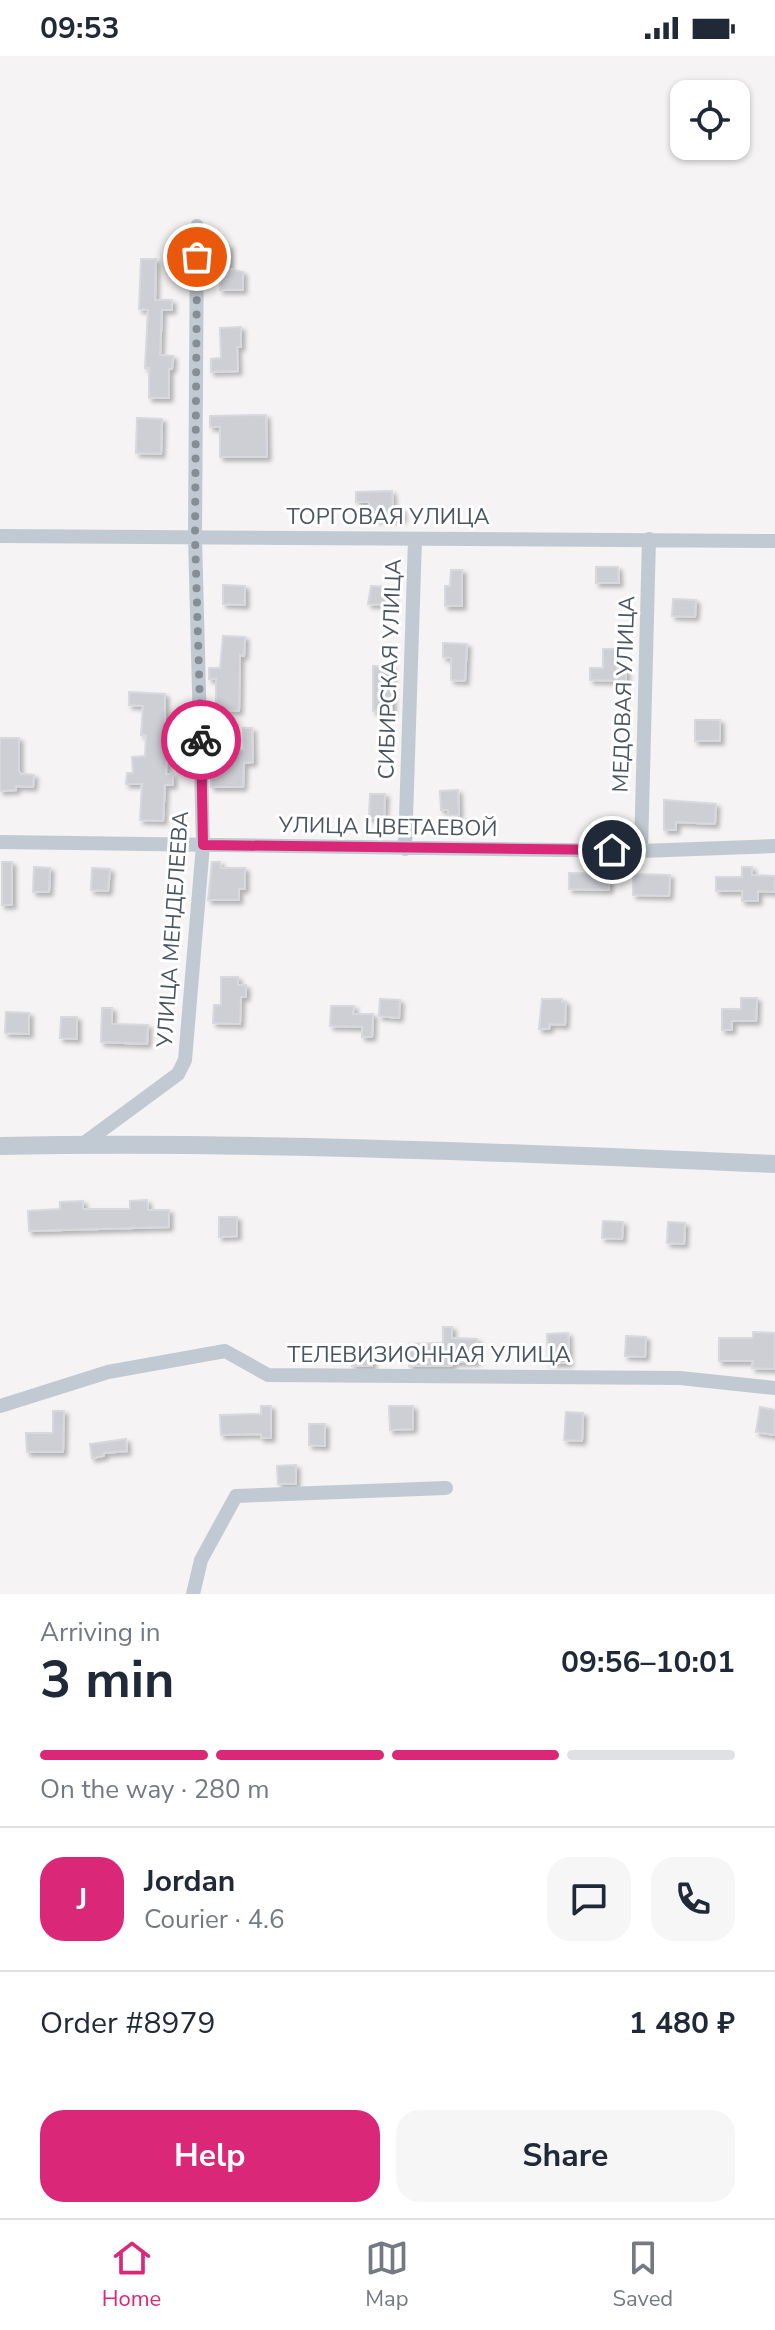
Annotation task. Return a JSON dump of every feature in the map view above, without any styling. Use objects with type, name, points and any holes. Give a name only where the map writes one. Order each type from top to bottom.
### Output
[{"type":"street","name":"УЛИЦА МЕНДЕЛЕЕВА","points":[[83,1144],[178,1074],[185,1060],[203,845],[195,537],[197,226]]},
{"type":"street","name":"ТОРГОВАЯ УЛИЦА","points":[[0,536],[775,541]]},
{"type":"street","name":"СИБИРСКАЯ УЛИЦА","points":[[405,849],[415,539]]},
{"type":"street","name":"МЕДОВАЯ УЛИЦА","points":[[641,851],[649,539]]},
{"type":"street","name":"УЛИЦА ЦВЕТАЕВОЙ","points":[[0,842],[641,851],[775,846]]},
{"type":"street","points":[[0,1146],[83,1144],[497,1152],[775,1164]]},
{"type":"street","name":"ТЕЛЕВИЗИОННАЯ УЛИЦА","points":[[0,1406],[108,1372],[225,1351],[268,1375],[680,1378],[775,1388]]},
{"type":"street","points":[[193,1594],[201,1560],[236,1496],[446,1488]]},
{"type":"building","points":[[211,245],[229,245],[229,269],[243,272],[243,290],[220,290],[220,255],[211,255]]},
{"type":"building","points":[[141,259],[156,259],[155,300],[172,300],[172,310],[162,310],[160,355],[173,356],[172,369],[169,369],[169,398],[149,398],[149,368],[145,368],[148,310],[139,309]]},
{"type":"building","points":[[241,327],[241,347],[237,347],[238,371],[211,372],[211,359],[221,358],[220,328]]},
{"type":"building","points":[[266,415],[267,457],[220,457],[220,427],[210,427],[210,416]]},
{"type":"building","points":[[137,418],[162,419],[161,454],[136,453]]},
{"type":"building","points":[[392,491],[393,509],[402,509],[402,519],[369,519],[369,502],[356,502],[356,492]]},
{"type":"building","points":[[596,567],[618,567],[619,583],[596,583]]},
{"type":"building","points":[[451,570],[462,570],[462,606],[445,606],[445,586],[450,586]]},
{"type":"building","points":[[223,585],[245,586],[245,605],[223,604]]},
{"type":"building","points":[[371,586],[392,587],[392,605],[368,604]]},
{"type":"building","points":[[673,599],[696,600],[695,617],[672,616]]},
{"type":"building","points":[[223,636],[245,637],[244,656],[240,655],[239,711],[216,710],[216,679],[209,679],[209,668],[220,668]]},
{"type":"building","points":[[443,643],[467,644],[465,681],[451,680],[451,658],[443,657]]},
{"type":"building","points":[[603,649],[618,649],[617,669],[626,669],[626,681],[590,680],[590,668],[603,668]]},
{"type":"building","points":[[373,666],[392,666],[392,711],[373,711]]},
{"type":"building","points":[[129,692],[165,694],[165,726],[174,726],[174,736],[167,736],[166,774],[173,774],[173,785],[165,785],[163,821],[140,820],[142,784],[126,784],[127,773],[133,773],[132,757],[145,756],[146,735],[141,735],[143,706],[129,705]]},
{"type":"building","points":[[695,720],[720,720],[720,741],[695,741]]},
{"type":"building","points":[[243,728],[252,728],[253,762],[244,763],[243,787],[211,787],[211,776],[216,777],[217,749],[244,750]]},
{"type":"building","points":[[0,738],[19,738],[19,771],[34,775],[33,787],[16,786],[16,790],[0,791]]},
{"type":"building","points":[[458,790],[459,815],[448,816],[448,810],[441,810],[440,791]]},
{"type":"building","points":[[370,794],[385,794],[384,818],[369,818]]},
{"type":"building","points":[[664,800],[716,804],[715,824],[676,822],[676,830],[664,830]]},
{"type":"building","points":[[2,862],[12,862],[12,905],[2,905]]},
{"type":"building","points":[[212,862],[220,862],[221,868],[245,868],[245,889],[239,889],[239,900],[208,900]]},
{"type":"building","points":[[34,867],[50,868],[49,892],[33,892]]},
{"type":"building","points":[[742,867],[752,867],[752,875],[775,876],[775,892],[758,891],[758,901],[742,901],[742,891],[716,891],[716,877],[742,877]]},
{"type":"building","points":[[92,868],[110,869],[108,891],[91,890]]},
{"type":"building","points":[[569,873],[609,874],[609,890],[569,889]]},
{"type":"building","points":[[633,874],[670,875],[669,896],[633,895]]},
{"type":"building","points":[[221,977],[238,977],[238,985],[246,985],[246,997],[241,997],[240,1024],[213,1023],[214,1005],[221,1005]]},
{"type":"building","points":[[741,998],[757,998],[756,1021],[732,1021],[732,1030],[722,1030],[722,1009],[741,1009]]},
{"type":"building","points":[[380,999],[400,1000],[399,1018],[379,1016]]},
{"type":"building","points":[[542,999],[562,999],[566,1002],[565,1025],[550,1024],[549,1029],[539,1029]]},
{"type":"building","points":[[331,1006],[354,1006],[353,1014],[373,1014],[372,1037],[362,1037],[362,1027],[330,1026]]},
{"type":"building","points":[[102,1008],[112,1008],[112,1024],[148,1025],[147,1044],[101,1042]]},
{"type":"building","points":[[6,1012],[29,1013],[29,1034],[5,1033]]},
{"type":"building","points":[[61,1017],[77,1017],[77,1039],[60,1038]]},
{"type":"building","points":[[147,1200],[148,1210],[169,1210],[169,1227],[29,1231],[28,1211],[60,1209],[60,1202],[83,1201],[83,1209],[130,1209],[130,1201]]},
{"type":"building","points":[[219,1217],[237,1217],[237,1236],[219,1237]]},
{"type":"building","points":[[603,1221],[623,1222],[622,1239],[602,1238]]},
{"type":"building","points":[[668,1222],[685,1223],[684,1244],[667,1243]]},
{"type":"building","points":[[443,1327],[452,1327],[452,1338],[477,1339],[476,1362],[452,1362],[452,1366],[409,1366],[409,1344],[443,1343]]},
{"type":"building","points":[[753,1332],[775,1333],[775,1369],[752,1368],[753,1361],[719,1361],[719,1338],[753,1338]]},
{"type":"building","points":[[568,1333],[569,1363],[548,1363],[547,1334]]},
{"type":"building","points":[[626,1336],[646,1337],[645,1357],[625,1356]]},
{"type":"building","points":[[352,1348],[372,1348],[372,1366],[352,1366]]},
{"type":"building","points":[[261,1406],[271,1406],[271,1438],[261,1438],[261,1434],[221,1435],[220,1415],[261,1414]]},
{"type":"building","points":[[389,1406],[413,1406],[413,1429],[390,1430]]},
{"type":"building","points":[[760,1407],[775,1410],[775,1435],[756,1432]]},
{"type":"building","points":[[53,1411],[64,1411],[63,1452],[27,1452],[26,1433],[53,1433]]},
{"type":"building","points":[[566,1412],[583,1413],[582,1441],[564,1440]]},
{"type":"building","points":[[309,1424],[325,1424],[325,1446],[309,1445]]},
{"type":"building","points":[[126,1439],[127,1451],[104,1453],[104,1456],[92,1458],[90,1444]]},
{"type":"building","points":[[296,1465],[296,1484],[278,1484],[277,1466]]},
{"type":"way so far","points":[[197,257],[195,537],[201,740]]},
{"type":"route","points":[[201,740],[203,845],[612,850]]}]
